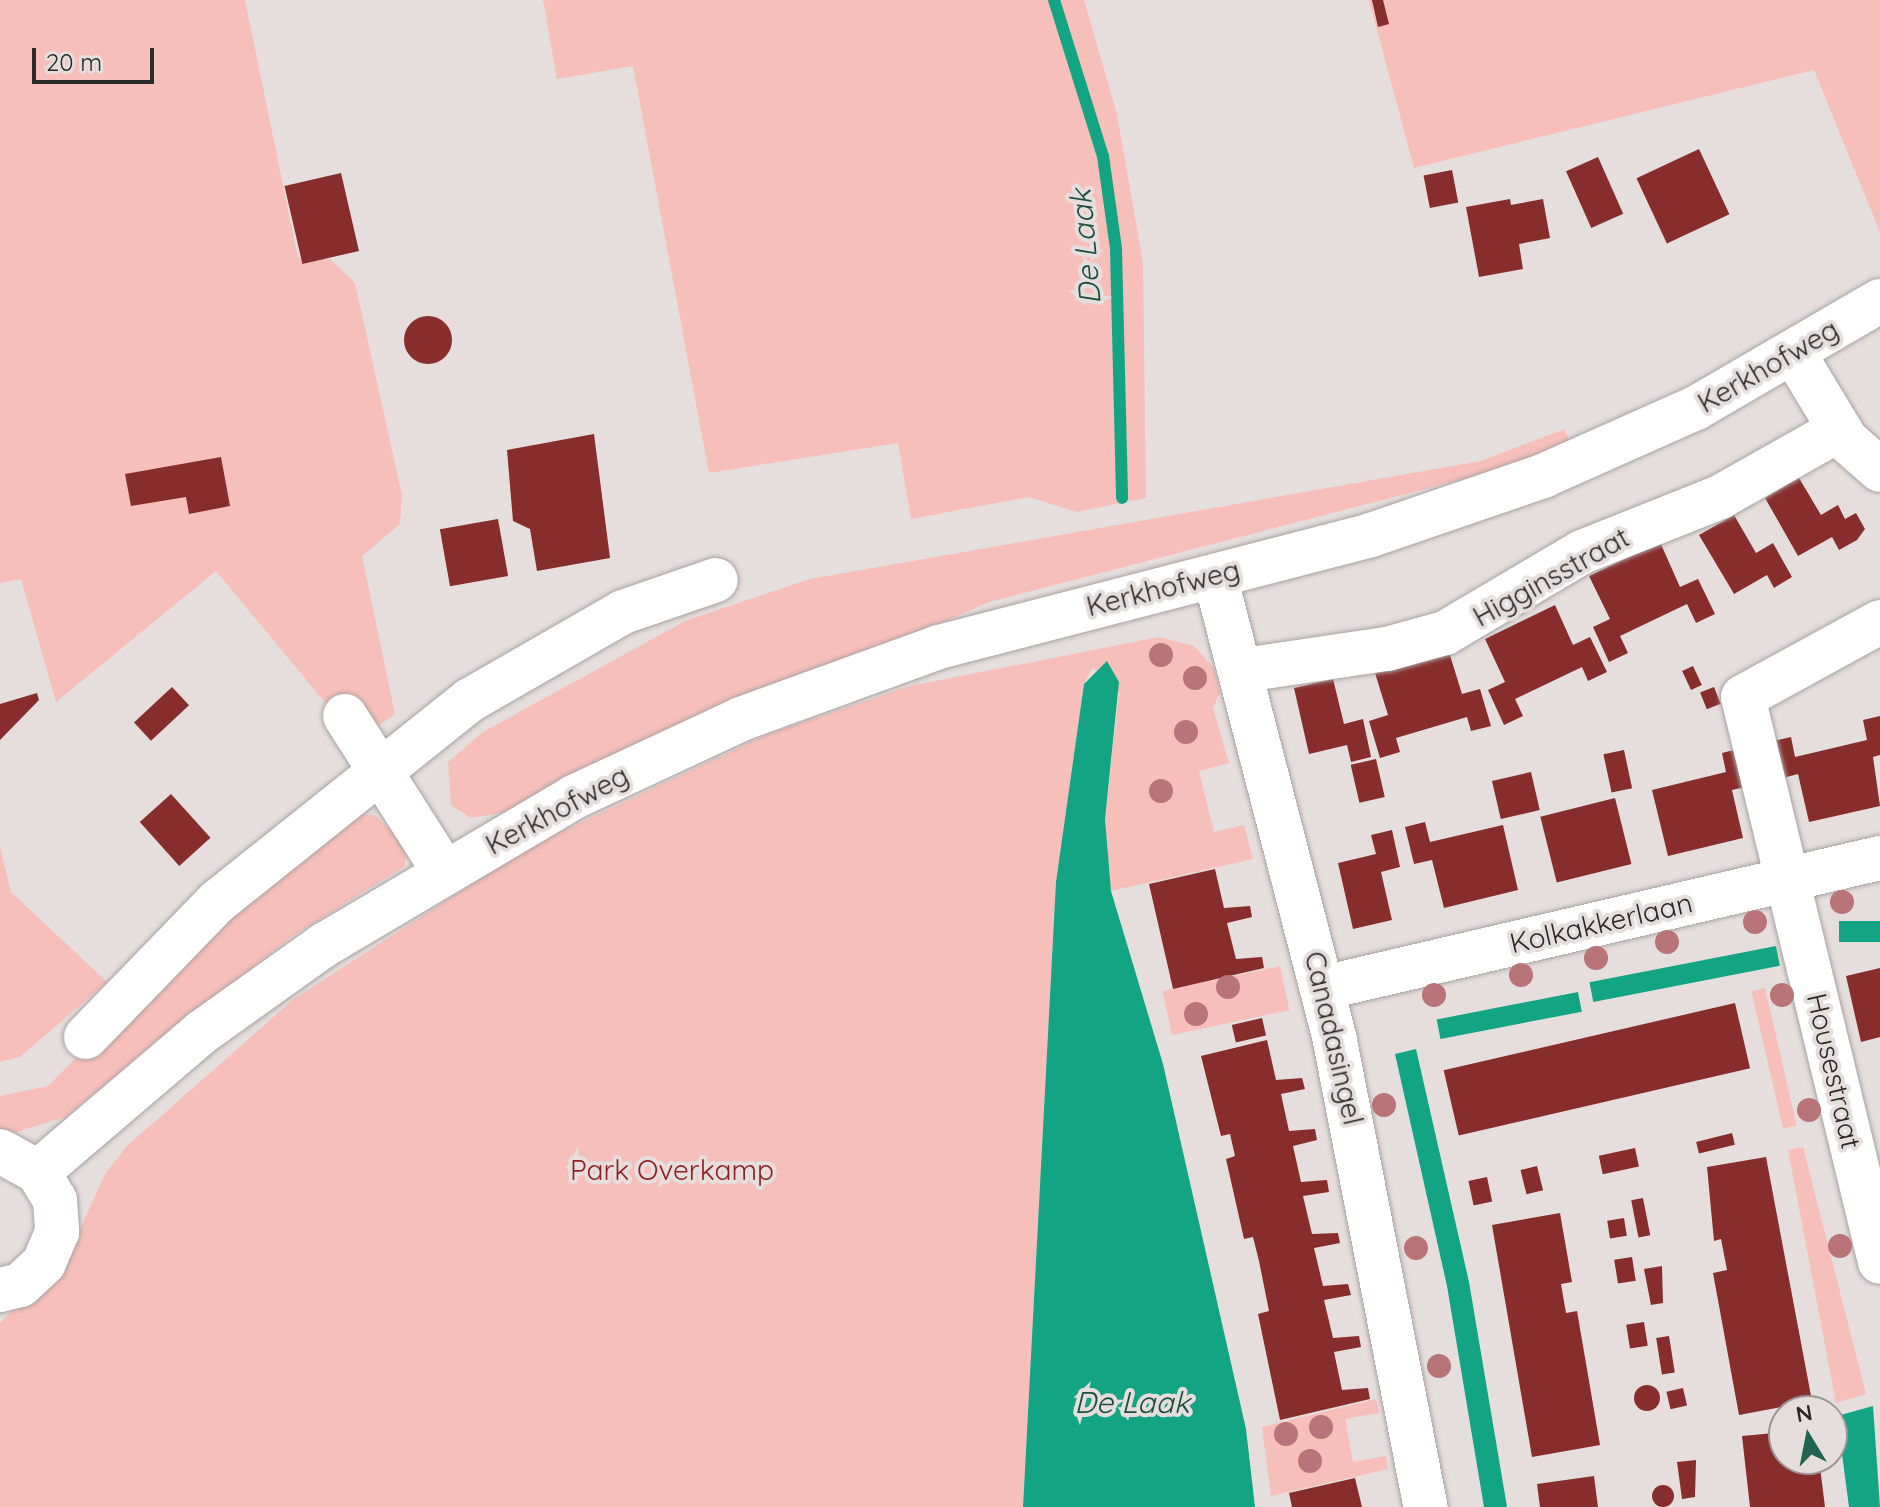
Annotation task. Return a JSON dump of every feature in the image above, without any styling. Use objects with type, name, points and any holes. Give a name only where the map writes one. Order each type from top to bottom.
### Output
[{"type":"street","name":"Kerkhofweg","points":[[38,1172],[202,1032],[443,870],[588,791],[841,680],[983,633],[1371,535],[1543,476],[1696,408],[1880,301]]},
{"type":"street","points":[[1793,352],[1839,430],[1880,470]]},
{"type":"street","name":"Higginsstraat","points":[[1244,670],[1445,633],[1582,552],[1720,497],[1839,430]]},
{"type":"street","name":"Canadasingel","points":[[1215,576],[1244,670],[1323,988],[1377,1229],[1426,1507]]},
{"type":"street","points":[[86,1037],[218,901],[379,768],[567,640],[716,580]]},
{"type":"street","name":"Housestraat","points":[[1880,622],[1743,697],[1880,1262]]},
{"type":"street","points":[[345,716],[443,870]]},
{"type":"street","name":"Kolkakkerlaan","points":[[1323,988],[1880,858]]},
{"type":"street","points":[[0,1151],[38,1172],[55,1200],[57,1232],[44,1263],[20,1285],[0,1290]]},
{"type":"green space","points":[[0,0],[245,0],[298,258],[330,259],[355,283],[402,495],[400,524],[362,556],[395,714],[357,741],[216,571],[56,702],[21,579],[0,583]]},
{"type":"green space","points":[[543,0],[1084,0],[1117,114],[1143,263],[1146,498],[1077,512],[1029,497],[911,519],[898,443],[709,473],[633,66],[557,79]]},
{"type":"green space","points":[[1369,0],[1880,0],[1880,232],[1814,70],[1414,168]]},
{"type":"green space","points":[[1565,429],[1570,444],[1506,468],[989,602],[512,811],[471,818],[451,805],[448,762],[483,732],[685,621],[810,579],[1481,461]]},
{"type":"green space","name":"Park Overkamp","points":[[1159,637],[1194,646],[1214,668],[1220,692],[1213,708],[1229,763],[1199,771],[1214,832],[1244,825],[1253,859],[1111,891],[1105,819],[1119,693],[1093,667],[1084,684],[1056,882],[1023,1507],[0,1507],[0,1323],[71,1249],[105,1174],[127,1146],[294,999],[531,846],[768,734],[910,686]]},
{"type":"green space","points":[[339,813],[375,815],[405,844],[405,866],[291,937],[65,1117],[0,1137],[0,1096],[48,1086],[189,944]]},
{"type":"green space","points":[[0,847],[11,892],[107,982],[20,1057],[0,1062]]},
{"type":"green space","points":[[1280,966],[1289,1010],[1172,1035],[1163,991]]},
{"type":"green space","points":[[1765,988],[1797,1125],[1783,1129],[1751,991]]},
{"type":"green space","points":[[1803,1147],[1866,1394],[1848,1399],[1848,1395],[1834,1395],[1788,1150]]},
{"type":"green space","points":[[1376,1399],[1379,1413],[1345,1419],[1353,1462],[1386,1456],[1388,1469],[1271,1496],[1262,1427]]},
{"type":"water","name":"De Laak","points":[[1107,661],[1119,682],[1105,819],[1111,891],[1163,1064],[1246,1429],[1255,1507],[1023,1507],[1056,882],[1084,684]]},
{"type":"water","points":[[1839,921],[1880,921],[1880,942],[1839,942]]},
{"type":"water","points":[[1776,946],[1780,966],[1593,1002],[1589,982]]},
{"type":"water","points":[[1578,992],[1582,1012],[1440,1039],[1437,1019]]},
{"type":"water","points":[[1416,1049],[1469,1282],[1507,1507],[1484,1507],[1447,1286],[1395,1054]]},
{"type":"water","points":[[1873,1406],[1880,1507],[1849,1507],[1845,1475],[1848,1475],[1848,1413]]},
{"type":"building","points":[[1372,0],[1383,0],[1389,24],[1378,27]]},
{"type":"building","points":[[1699,149],[1729,214],[1667,243],[1636,178]]},
{"type":"building","points":[[1598,157],[1623,214],[1591,228],[1566,171]]},
{"type":"building","points":[[1452,170],[1458,202],[1430,208],[1424,176]]},
{"type":"building","points":[[341,173],[359,251],[302,264],[284,186]]},
{"type":"building","points":[[1510,199],[1511,205],[1543,199],[1550,238],[1519,244],[1523,269],[1479,277],[1466,207]]},
{"type":"building","points":[[428,316],[437,317],[445,323],[451,331],[451,349],[445,357],[437,363],[428,364],[419,363],[411,357],[405,349],[404,340],[405,331],[411,323],[419,317]]},
{"type":"building","points":[[594,434],[610,558],[537,571],[530,529],[513,521],[507,450]]},
{"type":"building","points":[[221,457],[230,506],[189,514],[186,497],[131,506],[125,474]]},
{"type":"building","points":[[1799,478],[1821,515],[1838,505],[1845,519],[1856,513],[1865,529],[1857,540],[1839,550],[1832,537],[1798,556],[1765,498]]},
{"type":"building","points":[[1734,515],[1756,553],[1773,543],[1792,577],[1774,588],[1767,575],[1734,594],[1699,535]]},
{"type":"building","points":[[498,519],[508,576],[450,586],[440,529]]},
{"type":"building","points":[[1660,542],[1680,587],[1698,579],[1715,614],[1696,623],[1687,604],[1620,636],[1628,653],[1609,662],[1593,627],[1610,619],[1589,576]]},
{"type":"building","points":[[1555,605],[1573,645],[1590,637],[1607,672],[1588,681],[1582,667],[1515,699],[1523,716],[1504,725],[1488,690],[1505,682],[1485,639]]},
{"type":"building","points":[[1449,652],[1462,694],[1480,689],[1491,726],[1471,731],[1467,717],[1396,738],[1400,752],[1380,758],[1369,721],[1388,715],[1375,673]]},
{"type":"building","points":[[1693,666],[1702,685],[1691,690],[1682,671]]},
{"type":"building","points":[[1333,679],[1344,724],[1363,719],[1371,757],[1351,762],[1347,745],[1309,754],[1294,688]]},
{"type":"building","points":[[172,687],[189,705],[151,741],[134,722]]},
{"type":"building","points":[[1714,687],[1721,704],[1707,709],[1700,693]]},
{"type":"building","points":[[37,693],[39,700],[0,740],[0,704]]},
{"type":"building","points":[[1880,716],[1880,755],[1873,757],[1880,806],[1809,822],[1798,774],[1779,779],[1770,742],[1791,737],[1795,757],[1867,740],[1863,720]]},
{"type":"building","points":[[1742,748],[1750,786],[1732,790],[1743,838],[1668,856],[1652,790],[1726,772],[1722,753]]},
{"type":"building","points":[[1624,750],[1632,788],[1612,793],[1603,754]]},
{"type":"building","points":[[1376,759],[1385,797],[1359,803],[1351,765]]},
{"type":"building","points":[[1531,772],[1540,810],[1501,819],[1492,781]]},
{"type":"building","points":[[171,794],[210,838],[179,866],[140,822]]},
{"type":"building","points":[[1615,798],[1631,864],[1557,883],[1540,817]]},
{"type":"building","points":[[1425,822],[1430,842],[1503,825],[1518,890],[1444,908],[1432,860],[1414,864],[1405,827]]},
{"type":"building","points":[[1392,830],[1400,867],[1381,872],[1392,920],[1353,929],[1338,863],[1376,854],[1371,835]]},
{"type":"building","points":[[1215,869],[1224,908],[1250,906],[1252,917],[1227,923],[1236,959],[1262,957],[1264,968],[1173,989],[1149,884]]},
{"type":"building","points":[[1880,968],[1880,1037],[1861,1042],[1846,976]]},
{"type":"building","points":[[1735,1003],[1750,1068],[1459,1136],[1444,1070]]},
{"type":"building","points":[[1262,1018],[1266,1036],[1236,1043],[1232,1025]]},
{"type":"building","points":[[1267,1040],[1276,1080],[1302,1078],[1305,1089],[1281,1094],[1289,1131],[1315,1129],[1317,1140],[1293,1146],[1301,1182],[1327,1180],[1329,1192],[1303,1196],[1312,1234],[1338,1233],[1340,1243],[1314,1248],[1323,1286],[1348,1284],[1351,1295],[1324,1300],[1333,1338],[1359,1336],[1361,1347],[1334,1352],[1342,1390],[1368,1388],[1370,1399],[1280,1420],[1258,1314],[1269,1311],[1259,1261],[1253,1237],[1244,1239],[1226,1159],[1235,1156],[1230,1134],[1221,1136],[1201,1056]]},
{"type":"building","points":[[1732,1133],[1735,1145],[1699,1154],[1696,1142]]},
{"type":"building","points":[[1635,1148],[1639,1167],[1603,1174],[1599,1156]]},
{"type":"building","points":[[1766,1157],[1811,1395],[1768,1395],[1768,1409],[1739,1415],[1713,1273],[1727,1270],[1721,1239],[1714,1241],[1707,1167]]},
{"type":"building","points":[[1537,1166],[1543,1190],[1527,1194],[1521,1170]]},
{"type":"building","points":[[1487,1177],[1492,1201],[1474,1205],[1468,1181]]},
{"type":"building","points":[[1643,1198],[1650,1235],[1638,1238],[1631,1200]]},
{"type":"building","points":[[1560,1213],[1572,1282],[1561,1284],[1566,1313],[1577,1311],[1600,1445],[1532,1457],[1492,1225]]},
{"type":"building","points":[[1624,1218],[1627,1236],[1610,1238],[1607,1221]]},
{"type":"building","points":[[1632,1257],[1636,1281],[1618,1284],[1614,1260]]},
{"type":"building","points":[[1662,1266],[1663,1303],[1651,1305],[1644,1269]]},
{"type":"building","points":[[1644,1322],[1648,1346],[1630,1349],[1626,1325]]},
{"type":"building","points":[[1669,1336],[1675,1373],[1662,1375],[1656,1338]]},
{"type":"building","points":[[1647,1385],[1656,1389],[1660,1398],[1656,1407],[1647,1411],[1638,1407],[1634,1398],[1638,1389]]},
{"type":"building","points":[[1683,1388],[1687,1406],[1670,1409],[1666,1392]]},
{"type":"building","points":[[1768,1434],[1768,1475],[1821,1475],[1825,1507],[1750,1507],[1742,1436]]},
{"type":"building","points":[[1696,1460],[1695,1497],[1682,1499],[1677,1462]]},
{"type":"building","points":[[1594,1476],[1598,1507],[1540,1507],[1537,1484]]},
{"type":"building","points":[[1355,1478],[1362,1507],[1292,1507],[1289,1493]]},
{"type":"building","points":[[1659,1485],[1667,1485],[1674,1496],[1667,1507],[1659,1507],[1652,1500],[1652,1492]]},
{"type":"waterway","name":"De Laak","points":[[1054,0],[1103,156],[1116,249],[1122,498]]}]
